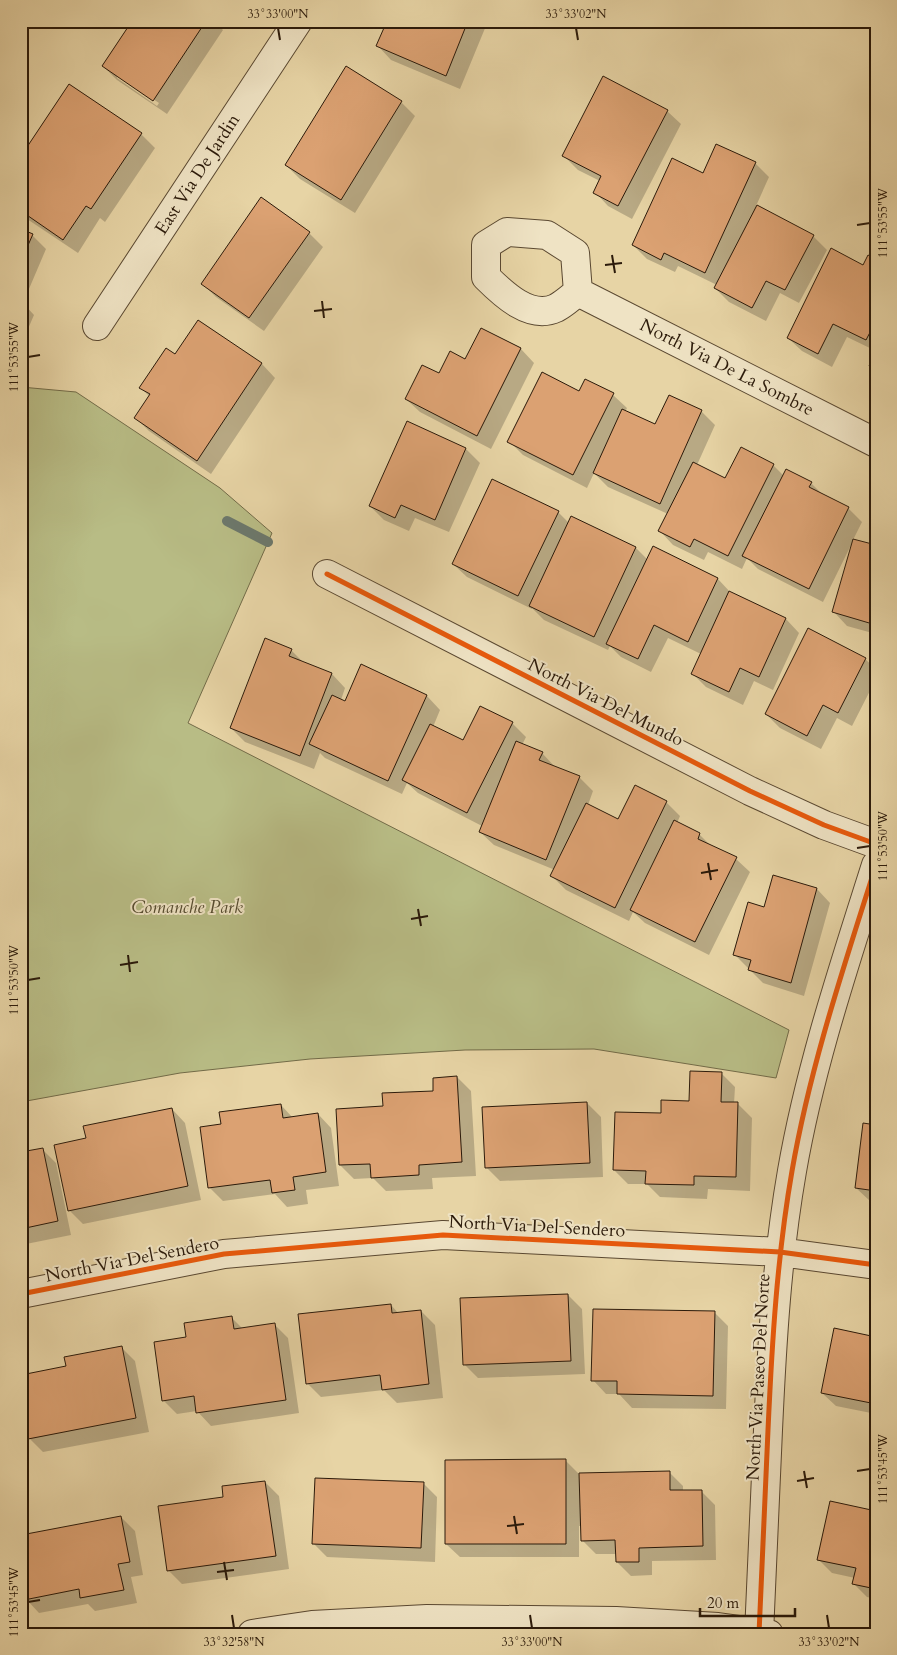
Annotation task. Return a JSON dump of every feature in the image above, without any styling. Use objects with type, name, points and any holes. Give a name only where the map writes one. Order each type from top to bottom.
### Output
[{"type":"street","name":"East Via De Jardin","points":[[97,326],[298,21]]},
{"type":"street","name":"North Via De La Sombre","points":[[578,292],[876,443]]},
{"type":"street","name":"North Via Del Mundo","points":[[327,574],[750,791],[824,825],[876,844]]},
{"type":"street","name":"North Via Paseo Del Norte","points":[[762,1633],[773,1329],[780,1252],[800,1128],[821,1042],[876,865]]},
{"type":"street","name":"North Via Del Sendero","points":[[21,1294],[224,1254],[443,1235],[780,1252],[876,1265]]},
{"type":"street","points":[[252,1634],[312,1625],[427,1619],[616,1621],[718,1627],[762,1633]]},
{"type":"green space","name":"Comanche Park","points":[[21,387],[76,392],[220,488],[272,533],[188,723],[789,1030],[776,1078],[594,1049],[465,1050],[310,1059],[180,1073],[21,1102]]},
{"type":"building","points":[[132,21],[206,21],[153,101],[102,66]]},
{"type":"building","points":[[387,21],[468,21],[446,76],[376,46]]},
{"type":"building","points":[[346,66],[402,101],[341,200],[285,165]]},
{"type":"building","points":[[603,76],[668,110],[618,206],[593,193],[601,176],[562,156]]},
{"type":"building","points":[[69,84],[142,133],[91,209],[86,206],[63,240],[21,211],[21,156]]},
{"type":"building","points":[[716,144],[756,162],[705,273],[664,253],[661,260],[632,245],[672,158],[703,173]]},
{"type":"building","points":[[261,197],[310,232],[249,318],[201,284]]},
{"type":"building","points":[[757,205],[814,235],[785,290],[766,281],[752,308],[714,288]]},
{"type":"building","points":[[21,229],[33,234],[21,261]]},
{"type":"building","points":[[831,248],[863,265],[868,255],[876,259],[876,321],[866,340],[833,324],[818,354],[787,338]]},
{"type":"building","points":[[198,320],[262,363],[197,461],[134,418],[150,394],[139,388],[166,348],[175,354]]},
{"type":"building","points":[[481,328],[521,348],[477,436],[405,399],[422,365],[439,373],[450,351],[465,359]]},
{"type":"building","points":[[876,353],[876,370],[869,366]]},
{"type":"building","points":[[542,372],[579,391],[585,379],[614,393],[573,475],[507,442]]},
{"type":"building","points":[[669,395],[702,410],[660,504],[593,473],[622,409],[655,424]]},
{"type":"building","points":[[407,421],[466,448],[435,520],[401,505],[395,518],[369,506]]},
{"type":"building","points":[[741,447],[774,464],[728,556],[694,539],[690,547],[658,531],[693,462],[725,478]]},
{"type":"building","points":[[786,469],[812,482],[809,487],[849,507],[809,589],[742,556]]},
{"type":"building","points":[[492,479],[559,511],[518,596],[452,564]]},
{"type":"building","points":[[571,516],[636,547],[594,637],[529,606]]},
{"type":"building","points":[[853,539],[876,545],[876,625],[832,612]]},
{"type":"building","points":[[653,546],[718,578],[688,642],[654,625],[638,659],[606,644]]},
{"type":"building","points":[[729,591],[786,618],[759,677],[740,668],[729,692],[691,674]]},
{"type":"building","points":[[808,628],[866,658],[838,713],[823,705],[807,736],[765,714]]},
{"type":"building","points":[[265,638],[292,649],[289,656],[332,673],[300,756],[230,728]]},
{"type":"building","points":[[361,664],[427,695],[388,781],[309,744],[332,695],[345,701]]},
{"type":"building","points":[[480,706],[513,722],[467,813],[402,780],[430,724],[463,740]]},
{"type":"building","points":[[516,741],[543,752],[539,760],[580,776],[546,860],[479,832]]},
{"type":"building","points":[[635,785],[667,801],[615,908],[550,876],[586,803],[618,819]]},
{"type":"building","points":[[674,820],[700,833],[698,839],[737,857],[695,942],[630,910]]},
{"type":"building","points":[[773,875],[817,888],[791,983],[748,970],[751,960],[733,955],[748,902],[764,907]]},
{"type":"building","points":[[690,1071],[722,1072],[721,1102],[738,1102],[736,1177],[694,1176],[694,1185],[645,1184],[646,1171],[613,1170],[615,1112],[661,1113],[661,1100],[689,1101]]},
{"type":"building","points":[[457,1076],[462,1162],[419,1165],[419,1175],[371,1178],[370,1164],[339,1165],[336,1109],[383,1106],[382,1093],[433,1091],[433,1078]]},
{"type":"building","points":[[587,1102],[590,1163],[485,1168],[482,1107]]},
{"type":"building","points":[[281,1104],[283,1118],[318,1113],[326,1172],[293,1177],[295,1190],[272,1193],[270,1180],[208,1188],[200,1127],[221,1124],[219,1112]]},
{"type":"building","points":[[172,1108],[188,1186],[68,1211],[54,1145],[86,1138],[83,1126]]},
{"type":"building","points":[[863,1123],[876,1125],[876,1191],[855,1188]]},
{"type":"building","points":[[43,1148],[58,1221],[21,1229],[21,1152]]},
{"type":"building","points":[[568,1294],[571,1361],[463,1365],[460,1298]]},
{"type":"building","points":[[391,1304],[392,1313],[421,1310],[429,1384],[382,1390],[380,1375],[306,1384],[298,1314]]},
{"type":"building","points":[[593,1309],[715,1311],[713,1396],[617,1394],[617,1381],[591,1381]]},
{"type":"building","points":[[232,1316],[234,1329],[275,1323],[286,1400],[196,1413],[194,1396],[162,1401],[154,1342],[186,1337],[184,1323]]},
{"type":"building","points":[[834,1328],[876,1337],[876,1404],[821,1393]]},
{"type":"building","points":[[122,1346],[136,1418],[28,1439],[21,1403],[21,1375],[66,1366],[64,1357]]},
{"type":"building","points":[[566,1459],[566,1544],[445,1544],[445,1460]]},
{"type":"building","points":[[670,1471],[670,1490],[702,1490],[703,1546],[639,1548],[639,1562],[616,1562],[615,1540],[581,1541],[579,1473]]},
{"type":"building","points":[[315,1478],[424,1482],[421,1548],[312,1544]]},
{"type":"building","points":[[265,1481],[276,1556],[167,1571],[158,1506],[223,1497],[222,1486]]},
{"type":"building","points":[[830,1501],[876,1511],[876,1589],[852,1584],[856,1568],[817,1560]]},
{"type":"building","points":[[121,1516],[130,1562],[118,1564],[124,1590],[80,1598],[79,1589],[24,1600],[21,1583],[21,1535]]},
{"type":"waterway","points":[[227,521],[268,542]]},
{"type":"cycle path","points":[[327,574],[750,791],[824,825],[876,844]]},
{"type":"cycle path","points":[[759,1634],[773,1332],[787,1203],[799,1132],[818,1055],[876,865]]},
{"type":"cycle path","points":[[21,1294],[224,1254],[443,1235],[780,1252],[876,1265]]}]
